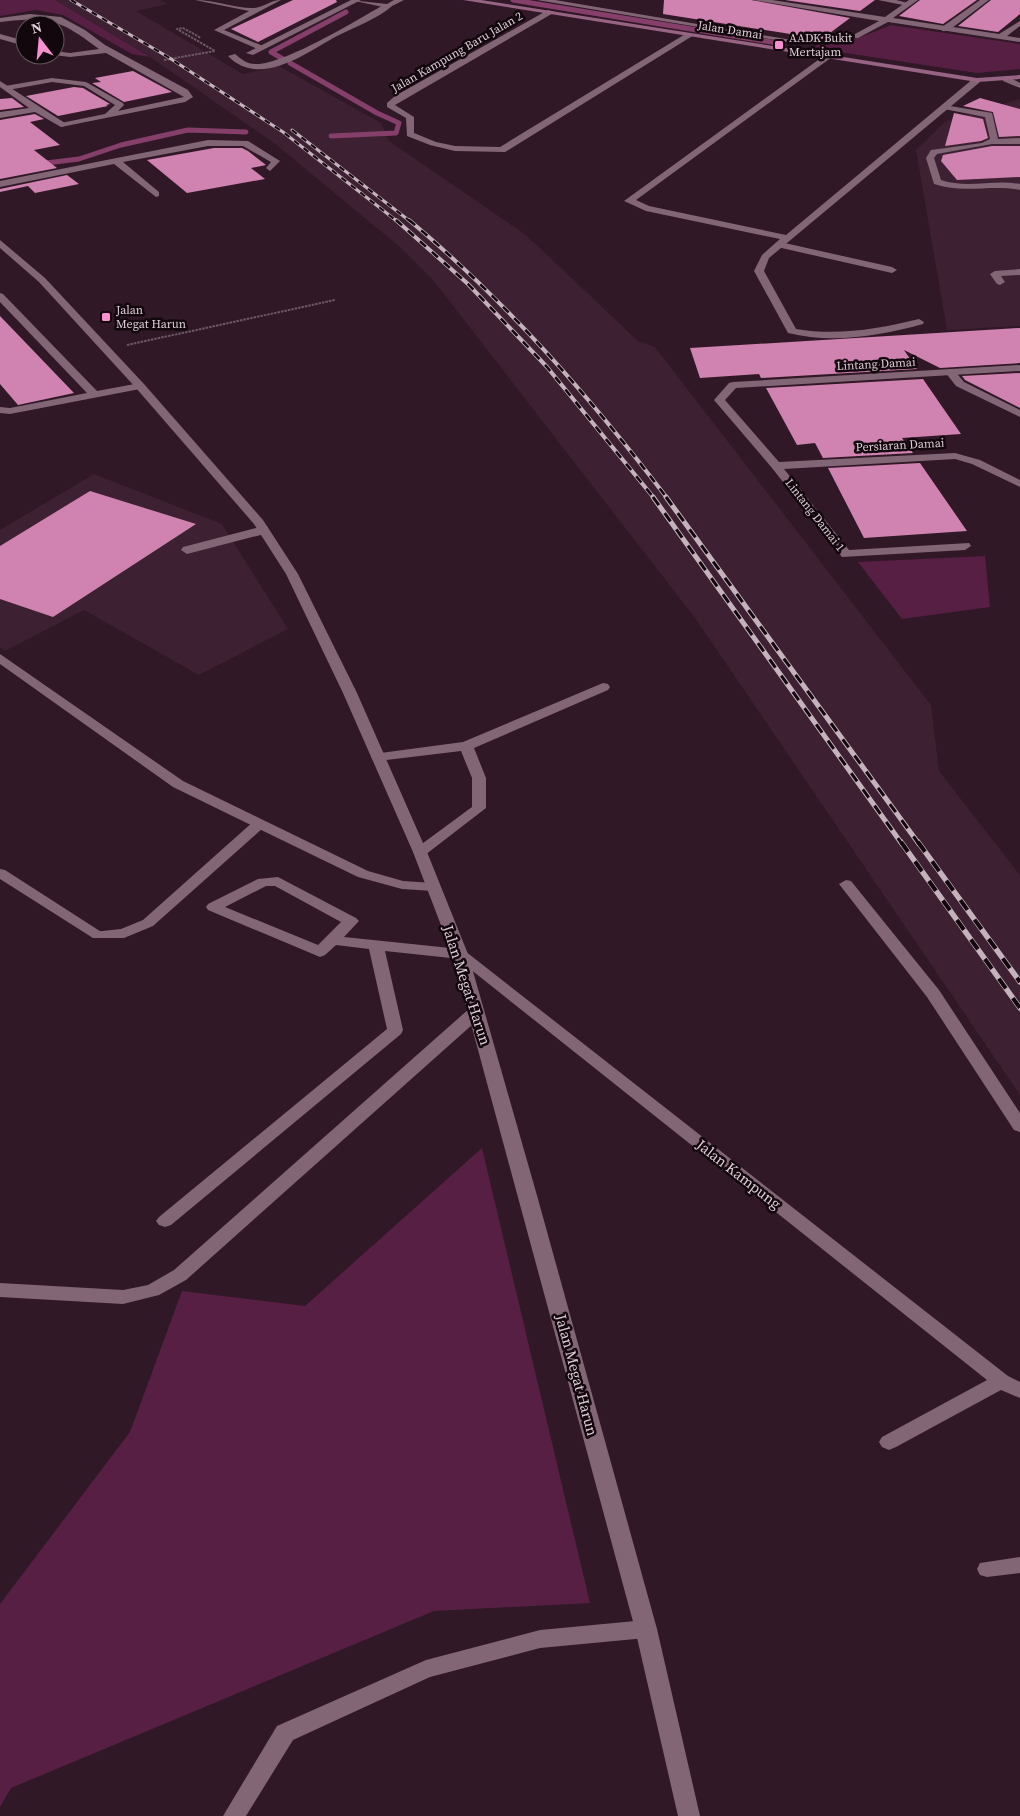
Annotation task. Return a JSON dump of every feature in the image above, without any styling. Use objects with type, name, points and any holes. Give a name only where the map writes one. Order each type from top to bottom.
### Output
[{"type":"main road","name":"Jalan Damai","points":[[467,0],[977,80],[1020,77]]},
{"type":"main road","points":[[494,0],[551,12]]},
{"type":"street","points":[[199,0],[255,10]]},
{"type":"street","points":[[260,48],[218,30],[277,0]]},
{"type":"street","points":[[250,53],[356,0],[388,6]]},
{"type":"street","points":[[232,56],[238,62],[252,66],[280,63],[400,0]]},
{"type":"street","points":[[541,0],[794,41],[782,50]]},
{"type":"street","points":[[757,0],[1020,40]]},
{"type":"street","points":[[882,0],[911,2]]},
{"type":"street","points":[[945,29],[985,0]]},
{"type":"street","points":[[858,36],[886,20],[911,2]]},
{"type":"street","name":"Jalan Kampung Baru Jalan 2","points":[[551,12],[398,98],[390,105],[410,117],[410,134],[432,145],[473,151],[502,150],[690,34]]},
{"type":"street","points":[[0,20],[30,16],[58,19],[108,50],[185,92],[189,97],[185,100],[64,125],[36,109],[0,83]]},
{"type":"street","points":[[1000,37],[1020,22]]},
{"type":"street","points":[[0,36],[15,41]]},
{"type":"street","points":[[65,54],[108,50]]},
{"type":"street","points":[[828,57],[629,201],[646,208],[892,270]]},
{"type":"street","points":[[1006,79],[1020,86]]},
{"type":"street","points":[[8,88],[52,80],[86,84],[120,105],[108,116]]},
{"type":"street","points":[[919,322],[885,331],[807,334],[792,331],[759,271],[765,257],[783,241],[947,107],[977,80]]},
{"type":"street","points":[[947,107],[989,116],[994,140],[992,142]]},
{"type":"street","points":[[0,115],[36,109]]},
{"type":"street","points":[[1020,141],[992,142],[934,152],[930,158],[937,182],[945,186],[1020,184]]},
{"type":"street","points":[[930,158],[948,160],[990,153],[1003,142]]},
{"type":"street","points":[[0,184],[208,143],[245,143],[276,161],[270,168]]},
{"type":"street","points":[[116,161],[156,194]]},
{"type":"street","points":[[1009,184],[1020,188]]},
{"type":"street","name":"Jalan Megat Harun","points":[[0,244],[42,280],[107,350],[264,530],[292,574],[350,693],[420,852],[460,954],[646,1629],[689,1816]]},
{"type":"street","points":[[1000,282],[996,274],[1020,272]]},
{"type":"street","points":[[0,296],[94,394]]},
{"type":"street","name":"Lintang Damai","points":[[733,385],[1020,368]]},
{"type":"street","points":[[950,372],[960,384],[1020,414]]},
{"type":"street","name":"Lintang Damai 1","points":[[733,385],[719,400],[776,466],[846,554],[965,546]]},
{"type":"street","points":[[0,410],[10,410],[140,386]]},
{"type":"street","name":"Persiaran Damai","points":[[776,466],[955,456],[976,462],[1020,484]]},
{"type":"street","points":[[187,550],[264,530]]},
{"type":"street","points":[[0,658],[178,784],[363,874],[402,885],[433,887]]},
{"type":"street","points":[[378,757],[466,746],[603,687]]},
{"type":"street","points":[[420,852],[479,808],[479,778],[466,746]]},
{"type":"street","points":[[0,872],[98,935],[124,933],[148,922],[259,824]]},
{"type":"street","points":[[278,881],[351,921],[332,940],[320,952],[213,907],[263,882],[278,881]]},
{"type":"street","points":[[846,884],[933,994],[1020,1126]]},
{"type":"street","points":[[332,940],[460,954]]},
{"type":"street","points":[[165,1221],[394,1030],[376,944]]},
{"type":"street","name":"Jalan Kampung","points":[[460,954],[1002,1381],[1020,1391]]},
{"type":"street","points":[[0,1290],[123,1297],[153,1290],[180,1275],[476,1012]]},
{"type":"street","points":[[889,1442],[1002,1381]]},
{"type":"street","points":[[987,1569],[1020,1565]]},
{"type":"street","points":[[234,1816],[285,1733],[426,1669],[540,1639],[646,1629]]},
{"type":"path","points":[[162,60],[215,50],[177,29],[183,28],[232,56]]},
{"type":"path","points":[[107,350],[336,300]]},
{"type":"shaded area","points":[[0,0],[55,0],[150,57],[132,54],[65,15],[36,10],[0,16]]},
{"type":"shaded area","points":[[55,0],[160,0],[168,4],[136,11],[243,74],[279,66],[381,123],[389,141],[526,235],[638,341],[655,347],[931,705],[939,771],[1020,875],[1020,1095],[695,618],[433,280],[400,247],[274,143],[150,57]]},
{"type":"shaded area","points":[[891,25],[1020,44],[1020,69],[977,73],[813,48],[817,45],[827,45],[855,39]]},
{"type":"shaded area","points":[[1020,99],[1020,326],[947,330],[916,150],[946,121]]},
{"type":"shaded area","points":[[94,474],[222,524],[288,629],[199,675],[84,610],[5,651],[0,647],[0,530]]},
{"type":"shaded area","points":[[985,556],[990,607],[902,619],[858,562]]},
{"type":"shaded area","points":[[482,1148],[590,1603],[434,1611],[11,1788],[0,1807],[0,1604],[130,1432],[182,1291],[305,1306]]},
{"type":"building","points":[[293,0],[336,0],[337,2],[258,42],[231,29]]},
{"type":"building","points":[[664,0],[751,0],[850,18],[822,39],[663,14]]},
{"type":"building","points":[[785,0],[875,0],[860,11]]},
{"type":"building","points":[[920,0],[977,0],[943,24],[899,16]]},
{"type":"building","points":[[991,0],[1020,0],[1020,14],[998,32],[958,26]]},
{"type":"building","points":[[133,71],[172,92],[124,102],[92,83],[101,82],[95,78]]},
{"type":"building","points":[[74,87],[83,88],[110,104],[58,116],[26,96]]},
{"type":"building","points":[[12,98],[24,107],[0,110],[0,99]]},
{"type":"building","points":[[980,98],[1020,109],[1020,136],[999,137],[993,112],[963,106]]},
{"type":"building","points":[[954,113],[983,119],[988,138],[981,141],[945,146]]},
{"type":"building","points":[[35,114],[44,119],[30,122],[60,145],[34,150],[57,168],[0,179],[0,120]]},
{"type":"building","points":[[992,146],[1020,146],[1020,177],[957,180],[941,161],[943,155]]},
{"type":"building","points":[[214,148],[242,148],[248,151],[266,165],[251,168],[265,179],[187,193],[147,160]]},
{"type":"building","points":[[67,175],[79,184],[35,193],[28,186],[0,192],[0,189]]},
{"type":"building","points":[[0,316],[74,393],[18,405],[0,384]]},
{"type":"building","points":[[1020,328],[1020,363],[940,368],[904,350],[917,369],[761,378],[759,374],[700,378],[690,348]]},
{"type":"building","points":[[1020,373],[1020,408],[965,380],[962,376]]},
{"type":"building","points":[[923,379],[961,434],[902,438],[913,453],[823,458],[815,443],[797,445],[766,388]]},
{"type":"building","points":[[920,463],[967,531],[864,538],[828,468]]},
{"type":"building","points":[[90,491],[196,524],[53,617],[0,599],[0,546]]},
{"type":"waterway","points":[[513,0],[777,43]]},
{"type":"waterway","points":[[283,59],[271,52],[346,12]]},
{"type":"waterway","points":[[290,63],[377,113],[399,123],[396,133],[331,136]]},
{"type":"waterway","points":[[38,164],[79,159],[121,145],[188,130],[246,132]]},
{"type":"railway","points":[[71,0],[168,57],[283,132],[398,222]]},
{"type":"railway","points":[[292,130],[411,222]]},
{"type":"railway","points":[[396,220],[468,284],[547,367],[654,498]]},
{"type":"railway","points":[[409,220],[480,284],[546,352],[608,423],[667,498]]},
{"type":"railway","points":[[653,497],[902,844]]},
{"type":"railway","points":[[666,497],[919,844]]},
{"type":"railway","points":[[901,842],[1020,1008]]},
{"type":"railway","points":[[918,842],[1020,982]]},
{"type":"place","name":"AADK Bukit Mertajam","points":[[779,45]]},
{"type":"place","name":"Jalan Megat Harun","points":[[106,317]]}]
